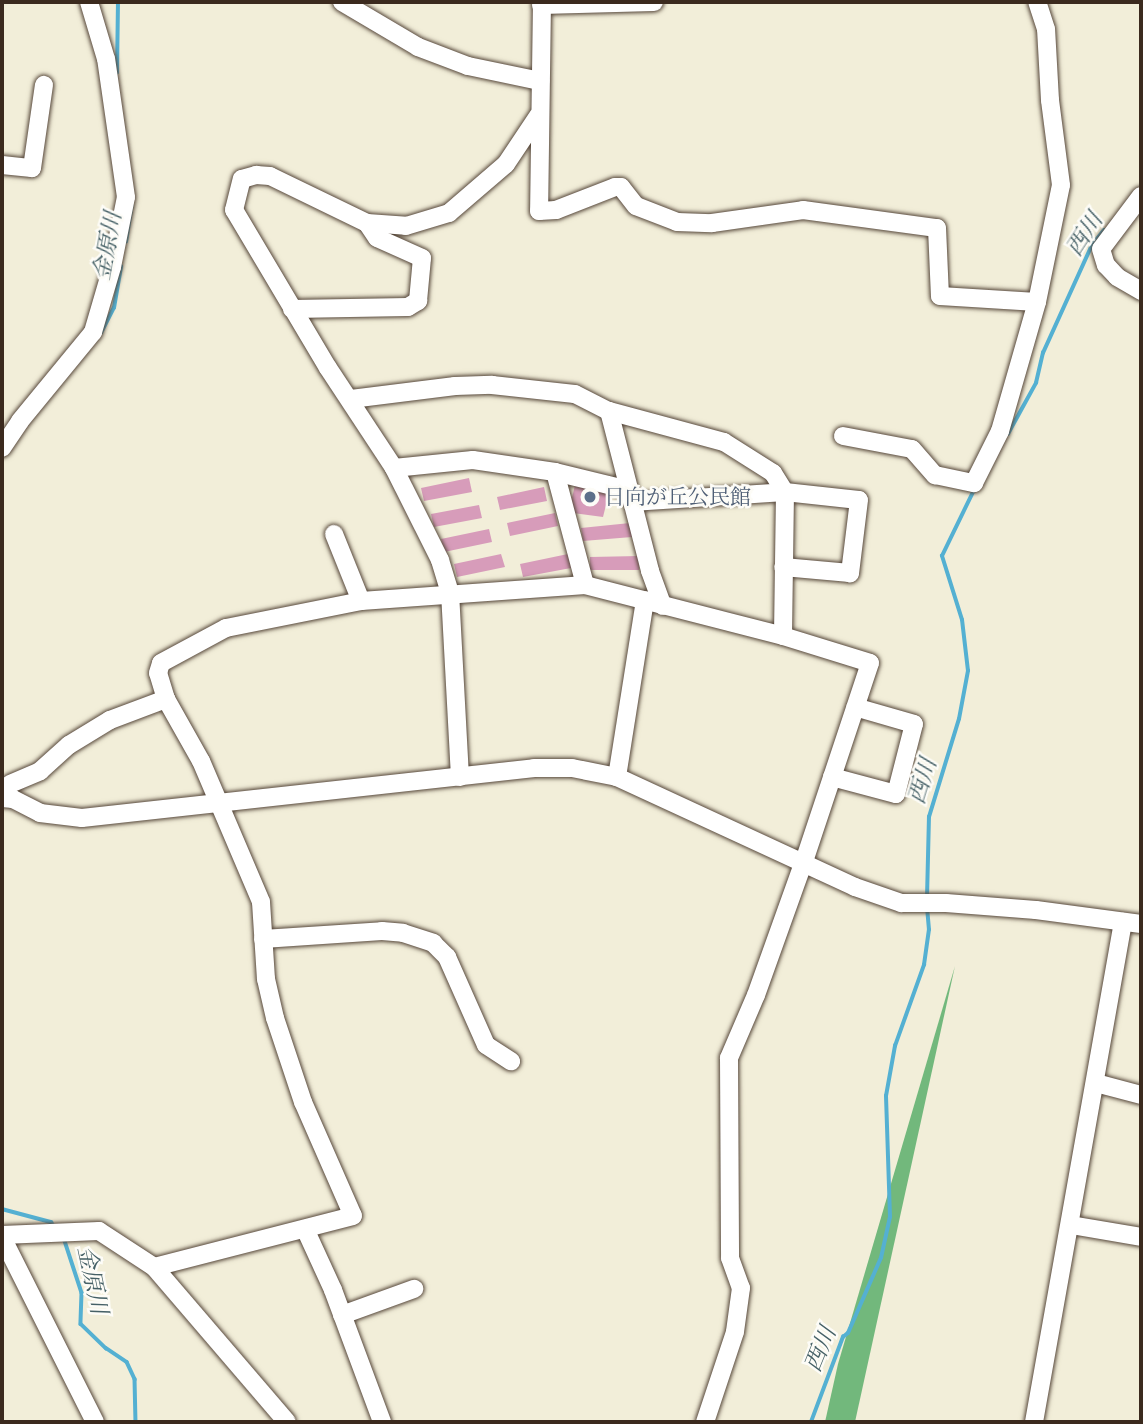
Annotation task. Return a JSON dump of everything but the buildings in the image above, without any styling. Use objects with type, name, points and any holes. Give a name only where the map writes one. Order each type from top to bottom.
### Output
[{"type":"street","points":[[2,448],[20,421],[93,332],[124,208],[126,197],[106,59],[89,2]]},
{"type":"street","points":[[342,2],[418,47],[468,66],[540,81]]},
{"type":"street","points":[[654,2],[542,3],[538,117],[539,211],[555,211],[621,187],[636,206],[677,222],[712,223],[770,212],[803,210],[937,228],[940,296],[1037,302]]},
{"type":"street","points":[[843,436],[912,449],[935,475],[974,483],[1000,431],[1037,302],[1061,185],[1050,100],[1047,38],[1037,2]]},
{"type":"street","points":[[2,165],[32,168],[44,85]]},
{"type":"street","points":[[460,777],[450,593],[440,560],[394,468],[292,309],[234,210],[242,178],[256,175],[270,176],[367,223],[406,226],[449,213],[506,164],[538,117]]},
{"type":"street","points":[[1141,196],[1101,249],[1106,265],[1118,277],[1141,291]]},
{"type":"street","points":[[292,309],[408,307],[418,301],[422,258],[377,238],[367,223]]},
{"type":"street","points":[[351,400],[455,386],[492,385],[575,394],[609,411],[724,442],[773,473],[785,492],[783,636]]},
{"type":"street","points":[[609,411],[650,571],[663,606]]},
{"type":"street","points":[[394,468],[473,460],[555,472],[630,496],[785,492],[859,500],[850,573],[783,567]]},
{"type":"street","points":[[555,472],[585,585]]},
{"type":"street","points":[[334,534],[361,601]]},
{"type":"street","points":[[154,1266],[306,1230],[353,1216],[303,1102],[275,1018],[266,979],[261,902],[201,761],[166,699],[158,673],[161,663],[226,628],[361,601],[585,585],[783,636],[870,663],[804,861],[756,995],[729,1058],[730,1258],[741,1288],[735,1332],[705,1422]]},
{"type":"street","points":[[617,777],[645,600]]},
{"type":"street","points":[[166,699],[110,720],[69,745],[40,771],[6,788],[40,813],[82,818],[534,768],[572,768],[617,777],[804,861],[855,887],[901,903],[946,903],[1023,909],[1132,923],[1096,1083],[1034,1422]]},
{"type":"street","points":[[832,777],[896,794],[914,724],[855,707]]},
{"type":"street","points":[[264,939],[382,932],[403,933],[433,943],[447,957],[486,1045],[511,1061]]},
{"type":"street","points":[[1096,1083],[1141,1095]]},
{"type":"street","points":[[1071,1225],[1141,1237]]},
{"type":"street","points":[[306,1230],[342,1315],[381,1422]]},
{"type":"street","points":[[95,1422],[2,1236],[99,1231],[154,1266],[287,1422]]},
{"type":"street","points":[[342,1315],[414,1289]]},
{"type":"green space","points":[[955,966],[855,1422],[825,1422],[838,1364]]},
{"type":"waterway","name":"金原川","points":[[117,73],[118,2]]},
{"type":"waterway","name":"金原川","points":[[126,242],[132,205]]},
{"type":"waterway","name":"西川","points":[[1008,434],[1036,383],[1043,353],[1092,245],[1104,230]]},
{"type":"waterway","name":"金原川","points":[[101,333],[114,308],[121,267]]},
{"type":"waterway","name":"西川","points":[[927,898],[929,817],[959,719],[968,671],[962,620],[942,556],[975,488]]},
{"type":"waterway","name":"西川","points":[[811,1422],[843,1337],[848,1333],[881,1258],[890,1217],[886,1096],[895,1046],[924,965],[929,930],[927,909]]},
{"type":"waterway","name":"金原川","points":[[2,1209],[51,1222],[55,1227]]},
{"type":"waterway","name":"金原川","points":[[64,1238],[82,1293],[81,1324],[106,1348],[127,1362],[135,1379],[136,1422]]},
{"type":"place","name":"日向が丘公民館","points":[[590,497]]}]
